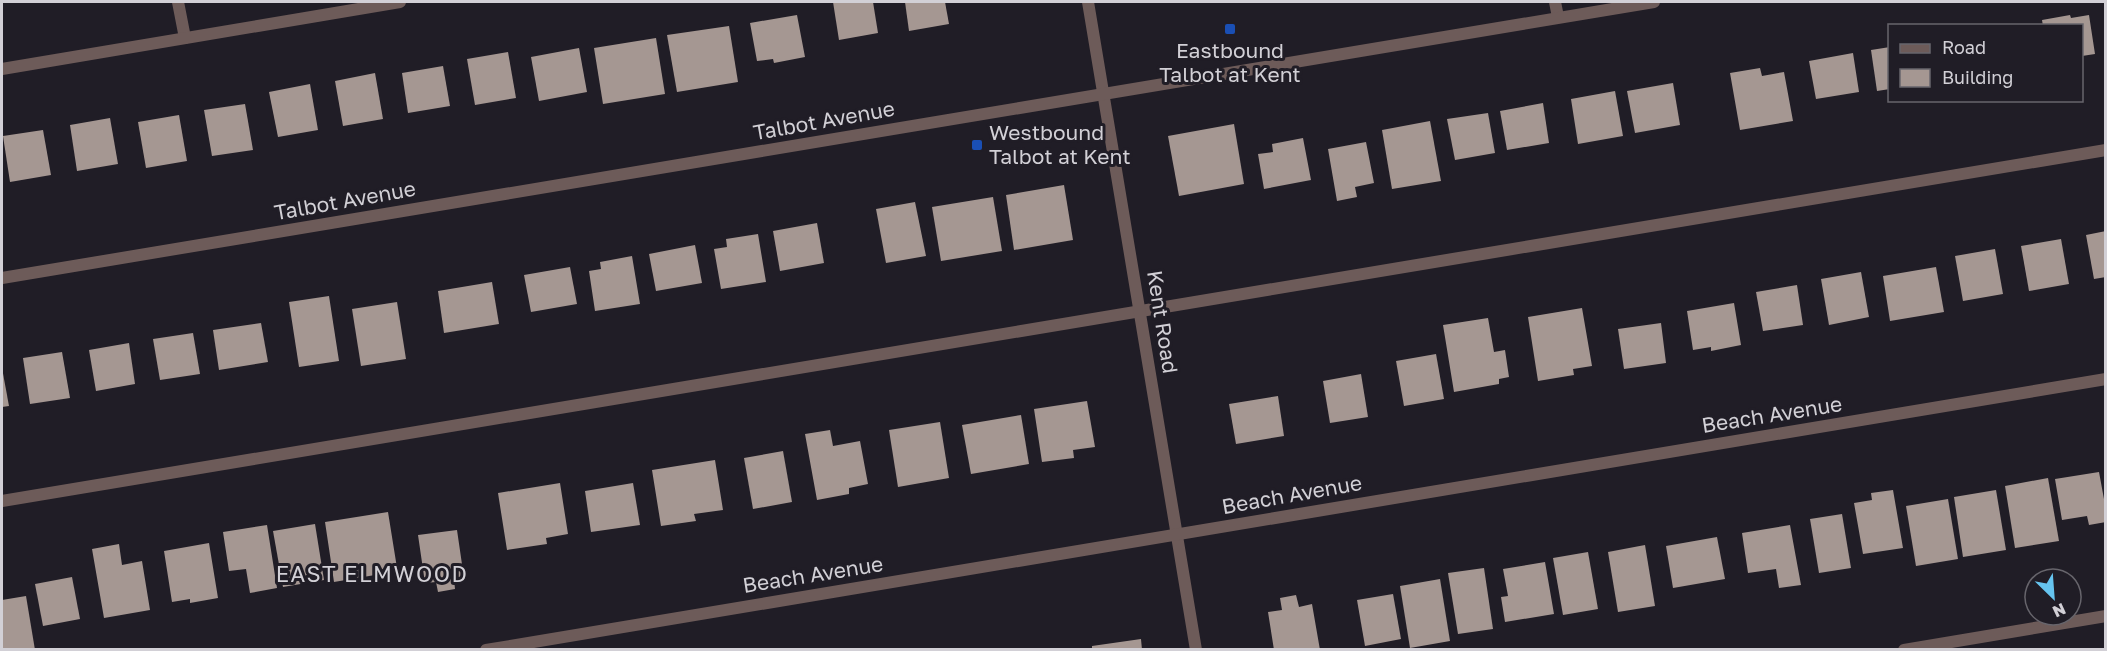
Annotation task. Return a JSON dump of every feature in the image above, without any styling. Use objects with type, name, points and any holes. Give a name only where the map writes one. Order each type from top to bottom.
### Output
[{"type":"street","points":[[178,2],[184,38]]},
{"type":"street","points":[[2,69],[400,2]]},
{"type":"street","name":"Kent Road","points":[[1088,2],[1196,650]]},
{"type":"street","points":[[1555,2],[1558,17]]},
{"type":"street","name":"Talbot Avenue","points":[[2,278],[1654,2]]},
{"type":"street","points":[[2,501],[2106,150]]},
{"type":"street","name":"Beach Avenue","points":[[486,650],[2106,379]]},
{"type":"street","points":[[1904,650],[2106,616]]},
{"type":"building","points":[[833,2],[873,2],[878,33],[839,40]]},
{"type":"building","points":[[905,2],[945,2],[949,24],[909,31]]},
{"type":"building","points":[[797,15],[805,57],[774,63],[773,59],[757,61],[750,23]]},
{"type":"building","points":[[2070,15],[2071,18],[2089,15],[2095,54],[2083,56],[2083,24],[2043,24],[2042,20]]},
{"type":"building","points":[[729,26],[738,82],[677,92],[667,35]]},
{"type":"building","points":[[656,38],[665,94],[603,104],[594,48]]},
{"type":"building","points":[[1888,47],[1888,89],[1877,91],[1871,50]]},
{"type":"building","points":[[579,48],[587,92],[539,101],[531,57]]},
{"type":"building","points":[[508,52],[516,98],[475,105],[467,59]]},
{"type":"building","points":[[1853,53],[1859,92],[1816,99],[1809,61]]},
{"type":"building","points":[[443,66],[450,106],[408,113],[402,73]]},
{"type":"building","points":[[1760,68],[1762,76],[1784,72],[1793,121],[1740,130],[1730,73]]},
{"type":"building","points":[[375,73],[383,119],[343,126],[335,81]]},
{"type":"building","points":[[1673,83],[1680,125],[1635,133],[1627,91]]},
{"type":"building","points":[[310,84],[318,130],[278,137],[269,92]]},
{"type":"building","points":[[1615,91],[1623,136],[1578,144],[1571,99]]},
{"type":"building","points":[[1543,103],[1549,143],[1507,150],[1500,111]]},
{"type":"building","points":[[245,104],[253,150],[212,156],[204,110]]},
{"type":"building","points":[[1488,113],[1495,153],[1455,160],[1447,119]]},
{"type":"building","points":[[179,115],[187,161],[146,168],[138,122]]},
{"type":"building","points":[[110,118],[118,164],[77,171],[70,125]]},
{"type":"building","points":[[1430,121],[1441,181],[1392,189],[1382,130]]},
{"type":"building","points":[[1234,124],[1244,184],[1179,196],[1168,136]]},
{"type":"building","points":[[43,130],[51,175],[10,182],[3,136]]},
{"type":"building","points":[[1303,138],[1311,180],[1264,189],[1258,154],[1273,152],[1272,144]]},
{"type":"building","points":[[1366,142],[1374,183],[1355,187],[1357,197],[1337,201],[1328,149]]},
{"type":"building","points":[[1064,185],[1073,240],[1014,250],[1006,195]]},
{"type":"building","points":[[993,197],[1002,251],[941,261],[932,207]]},
{"type":"building","points":[[915,202],[926,256],[886,263],[876,209]]},
{"type":"building","points":[[817,223],[824,263],[780,271],[773,231]]},
{"type":"building","points":[[2106,231],[2106,277],[2094,279],[2086,235]]},
{"type":"building","points":[[758,234],[766,282],[721,289],[714,249],[727,247],[726,239]]},
{"type":"building","points":[[2061,239],[2069,284],[2029,291],[2021,246]]},
{"type":"building","points":[[695,245],[702,283],[656,291],[649,254]]},
{"type":"building","points":[[1995,249],[2003,294],[1963,301],[1955,256]]},
{"type":"building","points":[[632,256],[640,304],[595,311],[589,271],[601,269],[600,262]]},
{"type":"building","points":[[570,267],[577,304],[531,312],[524,275]]},
{"type":"building","points":[[1936,267],[1944,312],[1890,321],[1883,276]]},
{"type":"building","points":[[1861,272],[1869,317],[1829,325],[1821,279]]},
{"type":"building","points":[[492,282],[499,324],[444,333],[438,291]]},
{"type":"building","points":[[1797,285],[1803,325],[1763,331],[1756,292]]},
{"type":"building","points":[[329,296],[339,361],[299,367],[289,302]]},
{"type":"building","points":[[397,302],[406,359],[361,366],[352,309]]},
{"type":"building","points":[[1734,303],[1741,345],[1711,351],[1711,347],[1693,350],[1687,311]]},
{"type":"building","points":[[1582,308],[1592,366],[1573,369],[1574,375],[1538,381],[1528,317]]},
{"type":"building","points":[[1488,318],[1494,352],[1505,350],[1509,377],[1499,379],[1499,384],[1454,392],[1443,325]]},
{"type":"building","points":[[261,323],[268,362],[219,370],[213,330]]},
{"type":"building","points":[[1661,323],[1666,363],[1624,369],[1618,329]]},
{"type":"building","points":[[193,333],[200,374],[160,380],[153,339]]},
{"type":"building","points":[[129,343],[135,384],[96,391],[89,350]]},
{"type":"building","points":[[62,352],[70,398],[30,404],[23,358]]},
{"type":"building","points":[[1436,354],[1444,399],[1404,406],[1396,361]]},
{"type":"building","points":[[2,368],[9,406],[2,407]]},
{"type":"building","points":[[1361,374],[1368,417],[1330,423],[1323,381]]},
{"type":"building","points":[[1278,396],[1284,436],[1236,444],[1229,404]]},
{"type":"building","points":[[1087,401],[1095,447],[1073,450],[1074,458],[1042,462],[1034,409]]},
{"type":"building","points":[[1021,415],[1029,464],[971,474],[962,425]]},
{"type":"building","points":[[940,422],[949,478],[898,487],[889,430]]},
{"type":"building","points":[[830,430],[833,446],[860,441],[868,484],[849,488],[849,494],[817,500],[805,434]]},
{"type":"building","points":[[783,451],[792,502],[753,509],[744,458]]},
{"type":"building","points":[[715,460],[723,510],[694,514],[696,521],[661,526],[652,470]]},
{"type":"building","points":[[2099,472],[2106,522],[2089,525],[2087,516],[2062,520],[2055,479]]},
{"type":"building","points":[[2048,478],[2059,541],[2015,548],[2005,486]]},
{"type":"building","points":[[560,483],[568,534],[546,538],[547,544],[507,550],[498,493]]},
{"type":"building","points":[[633,483],[640,525],[591,532],[585,491]]},
{"type":"building","points":[[1893,490],[1903,548],[1863,554],[1854,503],[1872,500],[1871,493]]},
{"type":"building","points":[[1996,490],[2006,550],[1963,557],[1954,497]]},
{"type":"building","points":[[1948,499],[1958,559],[1916,566],[1906,506]]},
{"type":"building","points":[[388,512],[397,568],[374,571],[375,575],[334,582],[325,522]]},
{"type":"building","points":[[1842,514],[1851,568],[1819,573],[1810,519]]},
{"type":"building","points":[[315,524],[324,580],[283,587],[273,531]]},
{"type":"building","points":[[267,525],[277,588],[250,593],[246,569],[229,571],[223,532]]},
{"type":"building","points":[[1790,525],[1801,585],[1779,588],[1776,569],[1748,573],[1742,533]]},
{"type":"building","points":[[457,530],[464,578],[454,579],[455,589],[438,592],[436,582],[425,583],[418,535]]},
{"type":"building","points":[[1717,537],[1725,579],[1673,588],[1666,546]]},
{"type":"building","points":[[209,543],[218,598],[190,603],[190,599],[172,602],[164,551]]},
{"type":"building","points":[[119,544],[122,565],[142,561],[150,610],[104,618],[92,549]]},
{"type":"building","points":[[1645,545],[1655,606],[1618,612],[1608,552]]},
{"type":"building","points":[[1588,552],[1598,609],[1563,615],[1553,558]]},
{"type":"building","points":[[1545,562],[1554,614],[1505,622],[1501,597],[1508,596],[1503,569]]},
{"type":"building","points":[[1484,568],[1493,629],[1458,634],[1448,573]]},
{"type":"building","points":[[72,577],[80,619],[43,626],[35,584]]},
{"type":"building","points":[[1440,579],[1450,641],[1410,648],[1400,586]]},
{"type":"building","points":[[1393,594],[1401,639],[1365,646],[1357,600]]},
{"type":"building","points":[[1296,595],[1299,607],[1312,604],[1320,650],[1274,650],[1268,612],[1282,610],[1280,598]]},
{"type":"building","points":[[26,596],[35,650],[2,650],[2,600]]},
{"type":"building","points":[[1141,639],[1142,650],[1092,650],[1092,646]]},
{"type":"place","name":"Eastbound Talbot at Kent","points":[[1230,29]]},
{"type":"place","name":"Westbound Talbot at Kent","points":[[977,145]]},
{"type":"district","name":"EAST ELMWOOD","points":[[372,574]]}]
